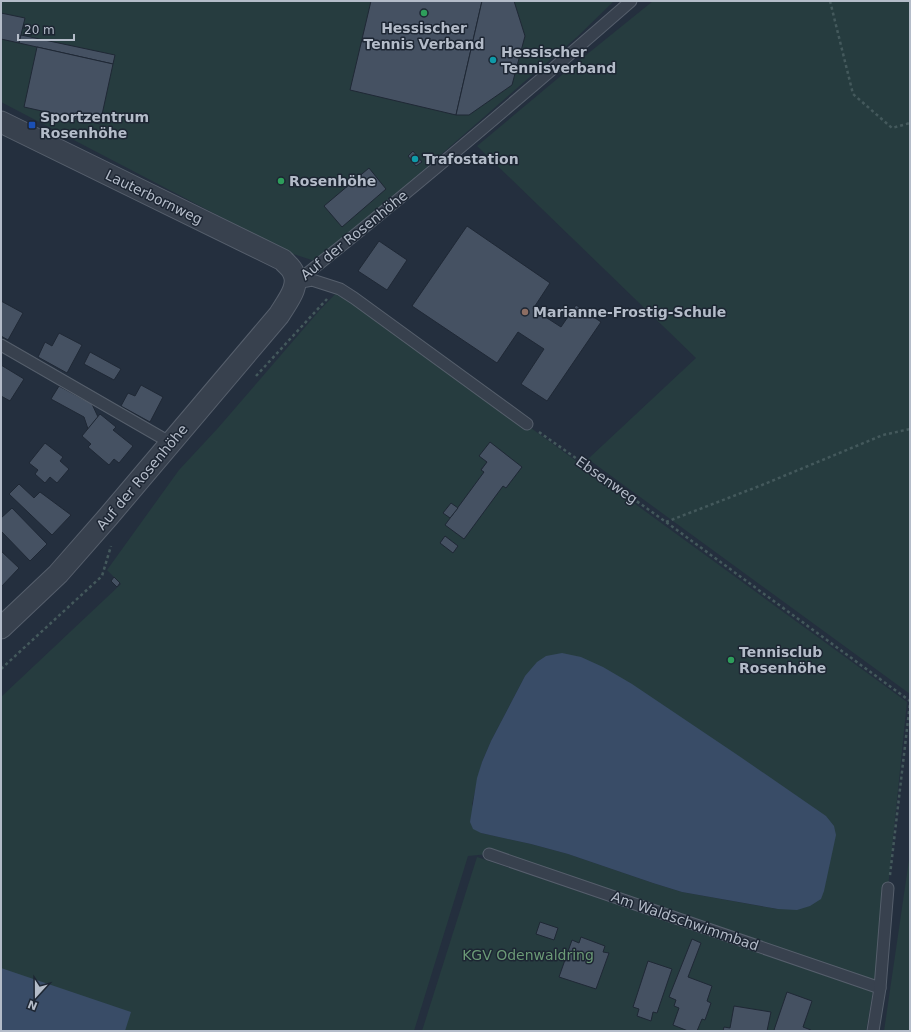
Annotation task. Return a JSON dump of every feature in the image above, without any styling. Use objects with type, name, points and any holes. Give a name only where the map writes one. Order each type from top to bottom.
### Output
[{"type":"street","name":"Lauterbornweg","points":[[1,122],[282,260],[294,273],[295,283]]},
{"type":"street","name":"Auf der Rosenhöhe","points":[[1,628],[58,574],[108,517],[279,315],[294,290],[295,283]]},
{"type":"lane","name":"Auf der Rosenhöhe","points":[[295,283],[492,121],[631,1]]},
{"type":"lane","points":[[295,283],[312,280],[338,288],[361,302],[527,424]]},
{"type":"lane","points":[[1,345],[171,443]]},
{"type":"lane","name":"Am Waldschwimmbad","points":[[489,854],[880,988]]},
{"type":"lane","points":[[873,1031],[880,988],[888,888]]},
{"type":"path","points":[[830,1],[854,94],[892,128],[910,123]]},
{"type":"path","points":[[253,379],[338,288]]},
{"type":"path","name":"Ebsenweg","points":[[527,424],[666,522],[910,702]]},
{"type":"path","points":[[666,522],[883,435],[910,429]]},
{"type":"path","points":[[1,669],[102,576],[110,546],[115,540]]},
{"type":"path","points":[[888,888],[910,702]]},
{"type":"green space","name":"Rosenhöhe","points":[[1,1],[614,1],[577,37],[318,262],[290,253],[1,102]]},
{"type":"green space","points":[[653,1],[910,1],[910,694],[588,459],[696,358],[477,146]]},
{"type":"green space","points":[[340,289],[907,702],[888,888],[880,988],[489,854],[468,856],[414,1031],[1,1031],[1,697],[121,584],[107,570],[179,470],[218,428],[319,311]],"holes":[[[490,443],[522,467],[506,488],[503,486],[464,538],[484,472],[481,469],[487,462],[480,456]],[[445,536],[458,546],[453,552],[440,543]],[[525,676],[777,909],[682,892],[568,854],[481,833],[472,804],[482,762],[491,741]]]},
{"type":"green space","points":[[910,853],[910,1031],[884,1031]]},
{"type":"green space","name":"KGV Odenwaldring","points":[[477,857],[873,992],[866,1031],[422,1031]]},
{"type":"water","points":[[562,653],[581,657],[603,667],[632,684],[826,816],[834,826],[836,835],[821,899],[810,906],[797,910],[778,909],[682,892],[568,854],[481,833],[473,829],[470,822],[477,778],[491,741],[525,676],[537,662],[546,656]]},
{"type":"water","points":[[1,968],[131,1012],[125,1031],[1,1031]]},
{"type":"building","points":[[371,1],[482,1],[456,115],[350,90]]},
{"type":"building","name":"Hessischer Tennisverband","points":[[482,1],[514,1],[525,36],[512,85],[469,115],[456,115]]},
{"type":"building","points":[[1,13],[25,18],[19,43],[1,39]]},
{"type":"building","points":[[21,35],[115,55],[113,64],[19,43]]},
{"type":"building","points":[[37,47],[113,64],[100,124],[24,107]]},
{"type":"building","name":"Trafostation","points":[[413,151],[422,162],[416,166],[408,156]]},
{"type":"building","points":[[369,168],[386,189],[342,227],[324,206]]},
{"type":"building","points":[[467,226],[550,283],[533,309],[561,327],[576,305],[601,322],[547,401],[521,384],[544,349],[518,332],[497,363],[412,306]]},
{"type":"building","points":[[379,241],[407,260],[387,290],[358,271]]},
{"type":"building","points":[[1,301],[23,313],[8,340],[1,336]]},
{"type":"building","points":[[59,333],[82,345],[67,373],[38,357],[45,342],[52,346]]},
{"type":"building","points":[[90,352],[121,369],[114,380],[84,364]]},
{"type":"building","points":[[1,365],[24,379],[10,401],[1,396]]},
{"type":"building","points":[[141,385],[163,397],[150,422],[121,406],[128,393],[135,396]]},
{"type":"building","points":[[59,386],[92,404],[98,417],[88,429],[84,417],[51,399]]},
{"type":"building","points":[[100,414],[116,427],[113,430],[133,446],[119,463],[114,459],[109,465],[88,447],[91,444],[82,436]]},
{"type":"building","points":[[490,442],[522,467],[506,488],[503,486],[464,539],[445,525],[484,472],[481,470],[487,462],[479,456]]},
{"type":"building","points":[[45,443],[63,457],[60,461],[69,469],[57,483],[50,477],[45,483],[35,474],[38,470],[29,463]]},
{"type":"building","points":[[19,484],[34,498],[40,492],[71,515],[52,535],[9,494]]},
{"type":"building","points":[[451,503],[458,508],[450,518],[443,513]]},
{"type":"building","points":[[12,508],[47,544],[30,561],[1,531],[1,518]]},
{"type":"building","points":[[445,536],[458,546],[453,553],[440,543]]},
{"type":"building","points":[[1,551],[19,568],[1,587]]},
{"type":"building","points":[[114,577],[120,583],[117,587],[111,581]]},
{"type":"building","points":[[540,922],[558,928],[554,940],[536,934]]},
{"type":"building","points":[[581,937],[605,946],[603,952],[609,953],[596,989],[559,977],[572,940],[579,943]]},
{"type":"building","points":[[692,939],[701,943],[688,977],[712,986],[707,1001],[711,1003],[705,1020],[702,1019],[697,1031],[688,1031],[673,1025],[679,1008],[674,1006],[676,1000],[669,997]]},
{"type":"building","points":[[648,961],[672,969],[657,1013],[653,1012],[651,1021],[637,1016],[639,1009],[633,1007]]},
{"type":"building","points":[[787,992],[812,1001],[803,1027],[811,1031],[774,1030]]},
{"type":"building","points":[[734,1006],[771,1012],[767,1031],[723,1031],[724,1027],[730,1028]]},
{"type":"place","name":"Hessischer Tennis Verband","points":[[424,13]]},
{"type":"place","name":"Hessischer Tennisverband","points":[[493,60]]},
{"type":"place","name":"Sportzentrum Rosenhöhe","points":[[32,125]]},
{"type":"place","name":"Trafostation","points":[[415,159]]},
{"type":"place","name":"Rosenhöhe","points":[[281,181]]},
{"type":"place","name":"Marianne-Frostig-Schule","points":[[525,312]]},
{"type":"place","name":"Tennisclub Rosenhöhe","points":[[731,660]]}]
